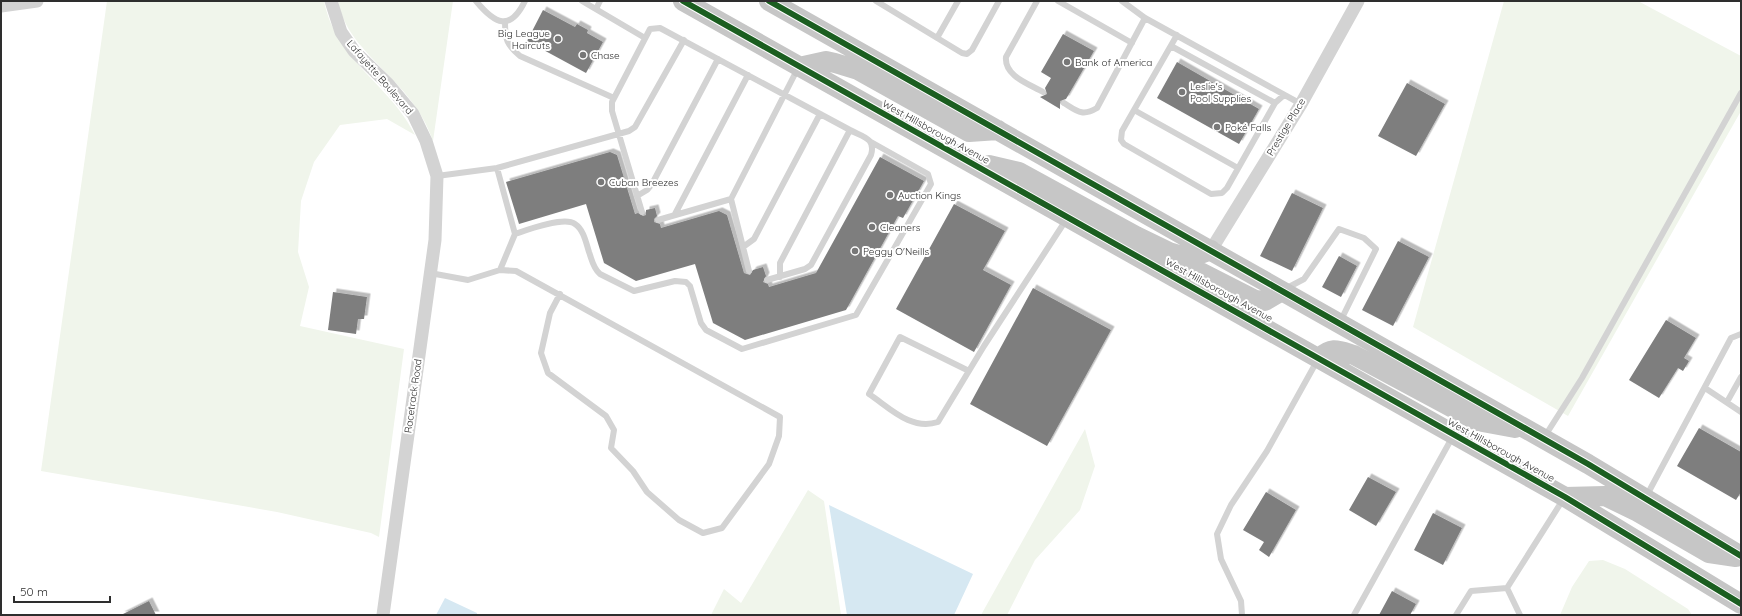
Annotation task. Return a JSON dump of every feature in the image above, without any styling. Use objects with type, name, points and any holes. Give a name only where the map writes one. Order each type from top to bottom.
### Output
[{"type":"main road","name":"West Hillsborough Avenue","points":[[683,1],[1565,497],[1741,604]]},
{"type":"main road","points":[[780,5],[1536,435],[1645,498],[1741,557]]},
{"type":"main road","points":[[798,67],[826,61],[835,62],[858,70],[969,132],[998,130]]},
{"type":"main road","points":[[969,161],[1019,172],[1136,236],[1169,252],[1189,258],[1211,250]]},
{"type":"main road","points":[[1161,269],[1200,272],[1255,300],[1265,301],[1282,291]]},
{"type":"main road","points":[[1318,358],[1326,351],[1335,350],[1354,355],[1477,422],[1536,435]]},
{"type":"main road","points":[[1565,497],[1605,496],[1638,512],[1709,553],[1741,557]]},
{"type":"street","points":[[1,6],[37,1]]},
{"type":"street","name":"Lafayette Boulevard","points":[[331,1],[341,32],[354,51],[388,84],[413,114],[426,142],[437,176]]},
{"type":"street","name":"Prestige Place","points":[[1211,250],[1301,104],[1358,1]]},
{"type":"street","name":"Racetrack Road","points":[[382,615],[435,240],[437,176]]},
{"type":"lane","points":[[476,1],[498,20],[505,22],[515,18],[525,1]]},
{"type":"lane","points":[[582,1],[645,38]]},
{"type":"lane","points":[[596,9],[600,1]]},
{"type":"lane","points":[[876,1],[937,38],[967,54],[972,50],[999,1]]},
{"type":"lane","points":[[937,38],[958,1]]},
{"type":"lane","points":[[1037,1],[1006,57],[1005,64],[1009,72],[1043,92]]},
{"type":"lane","points":[[1058,1],[1132,43]]},
{"type":"lane","points":[[1122,1],[1145,18],[1301,104]]},
{"type":"lane","points":[[1064,103],[1081,113],[1089,113],[1096,108],[1145,18]]},
{"type":"lane","points":[[505,22],[507,41],[510,48],[520,56],[614,98]]},
{"type":"lane","points":[[514,234],[550,224],[568,222],[574,224],[582,233],[596,270],[600,274],[634,291],[675,282],[686,282],[690,286],[701,323],[706,330],[742,349],[856,315],[931,184],[928,174],[748,74],[684,40],[655,27],[650,28],[614,98],[612,111],[642,212]]},
{"type":"lane","points":[[1177,35],[1122,131],[1121,140],[1124,144],[1212,194],[1222,193],[1275,103],[1284,95]]},
{"type":"lane","points":[[437,176],[497,168],[629,131],[635,127],[684,40]]},
{"type":"lane","points":[[1171,46],[1275,103]]},
{"type":"lane","points":[[637,196],[647,190],[652,184],[718,59]]},
{"type":"lane","points":[[749,271],[731,199],[798,67]]},
{"type":"lane","points":[[675,214],[748,74]]},
{"type":"lane","points":[[1536,435],[1582,378],[1741,93]]},
{"type":"lane","points":[[1134,110],[1238,168]]},
{"type":"lane","points":[[743,247],[754,239],[820,114]]},
{"type":"lane","points":[[780,277],[780,263],[850,130]]},
{"type":"lane","points":[[767,280],[805,270],[811,265],[871,155],[874,146],[871,142]]},
{"type":"lane","points":[[497,168],[514,234],[500,270]]},
{"type":"lane","points":[[658,220],[731,199]]},
{"type":"lane","points":[[969,371],[900,337],[868,394],[912,423],[927,425],[938,422],[1068,217]]},
{"type":"lane","points":[[1282,291],[1304,279],[1339,228],[1364,238],[1376,249],[1339,323]]},
{"type":"lane","points":[[430,273],[468,280],[500,270],[516,271],[560,294],[780,417],[779,436],[770,464],[722,528],[703,533],[679,520],[646,492],[633,471],[611,448],[614,430],[606,416],[548,373],[541,353],[550,313],[560,294]]},
{"type":"lane","points":[[1645,498],[1731,338],[1741,334]]},
{"type":"lane","points":[[1242,615],[1241,601],[1221,559],[1217,534],[1231,505],[1268,451],[1318,358]]},
{"type":"lane","points":[[1727,402],[1741,377]]},
{"type":"lane","points":[[1705,388],[1741,412]]},
{"type":"lane","points":[[1354,615],[1454,434]]},
{"type":"lane","points":[[1507,588],[1565,497]]},
{"type":"lane","points":[[1456,615],[1470,591],[1507,588]]},
{"type":"lane","points":[[1507,588],[1520,615]]},
{"type":"shaded area","points":[[107,1],[324,1],[330,22],[340,40],[351,56],[392,101],[415,135],[387,119],[340,125],[314,162],[301,201],[298,252],[309,287],[300,326],[404,349],[379,537],[371,533],[277,512],[41,471]]},
{"type":"shaded area","points":[[338,1],[453,1],[433,141],[421,115],[410,100],[398,85],[358,43],[346,24]]},
{"type":"shaded area","points":[[1504,1],[1638,1],[1741,56],[1741,111],[1568,416],[1413,327]]},
{"type":"shaded area","points":[[1085,429],[1095,466],[1080,510],[1035,560],[1007,615],[981,615]]},
{"type":"shaded area","points":[[808,490],[824,501],[841,615],[711,615],[724,589],[741,603]]},
{"type":"shaded area","points":[[829,505],[973,574],[954,615],[847,615]]},
{"type":"shaded area","points":[[1603,560],[1625,569],[1688,609],[1692,615],[1560,615],[1572,587],[1589,561]]},
{"type":"shaded area","points":[[445,598],[477,613],[477,615],[436,615]]},
{"type":"building","points":[[543,10],[575,27],[577,24],[588,30],[587,33],[603,42],[586,73],[527,41]]},
{"type":"building","name":"Bank of America","points":[[1063,34],[1094,51],[1066,99],[1060,101],[1060,109],[1040,97],[1047,94],[1045,88],[1051,78],[1041,72]]},
{"type":"building","points":[[1177,62],[1259,109],[1239,144],[1157,98]]},
{"type":"building","points":[[1407,83],[1445,104],[1416,156],[1378,136]]},
{"type":"building","points":[[610,152],[617,155],[635,214],[638,213],[643,216],[646,215],[646,210],[655,208],[657,216],[654,219],[654,222],[660,224],[661,228],[719,211],[727,215],[744,273],[750,275],[753,270],[763,267],[766,276],[763,282],[768,284],[769,287],[816,273],[880,157],[924,181],[903,218],[898,216],[846,310],[745,340],[713,323],[695,264],[636,281],[604,263],[586,204],[519,224],[506,182]]},
{"type":"building","points":[[1292,193],[1323,208],[1292,271],[1260,256]]},
{"type":"building","points":[[954,204],[1005,231],[983,270],[1011,285],[974,352],[896,309]]},
{"type":"building","points":[[1398,241],[1429,257],[1393,326],[1362,310]]},
{"type":"building","points":[[1339,256],[1357,266],[1341,297],[1322,287]]},
{"type":"building","points":[[1033,288],[1111,330],[1047,446],[970,404]]},
{"type":"building","points":[[333,292],[367,297],[364,319],[358,319],[356,334],[328,330]]},
{"type":"building","points":[[1666,320],[1696,338],[1684,358],[1689,361],[1683,371],[1678,368],[1659,398],[1629,380]]},
{"type":"building","points":[[1699,428],[1741,452],[1741,492],[1736,500],[1677,466]]},
{"type":"building","points":[[1368,477],[1396,492],[1376,526],[1349,510]]},
{"type":"building","points":[[1266,492],[1296,510],[1269,557],[1259,550],[1264,542],[1243,530]]},
{"type":"building","points":[[1433,513],[1462,528],[1443,565],[1414,550]]},
{"type":"building","points":[[1392,591],[1416,604],[1410,615],[1379,615]]},
{"type":"building","points":[[149,601],[156,615],[121,615]]},
{"type":"cycle path","points":[[683,1],[1565,497],[1741,604]]},
{"type":"cycle path","points":[[769,1],[1588,464],[1741,556]]},
{"type":"place","name":"Big League Haircuts","points":[[558,39]]},
{"type":"place","name":"Chase","points":[[583,55]]},
{"type":"place","name":"Bank of America","points":[[1067,62]]},
{"type":"place","name":"Leslie's Pool Supplies","points":[[1182,92]]},
{"type":"place","name":"Poké Falls","points":[[1217,127]]},
{"type":"place","name":"Cuban Breezes","points":[[601,182]]},
{"type":"place","name":"Auction Kings","points":[[890,195]]},
{"type":"place","name":"Cleaners","points":[[872,227]]},
{"type":"place","name":"Peggy O'Neills","points":[[855,251]]}]
